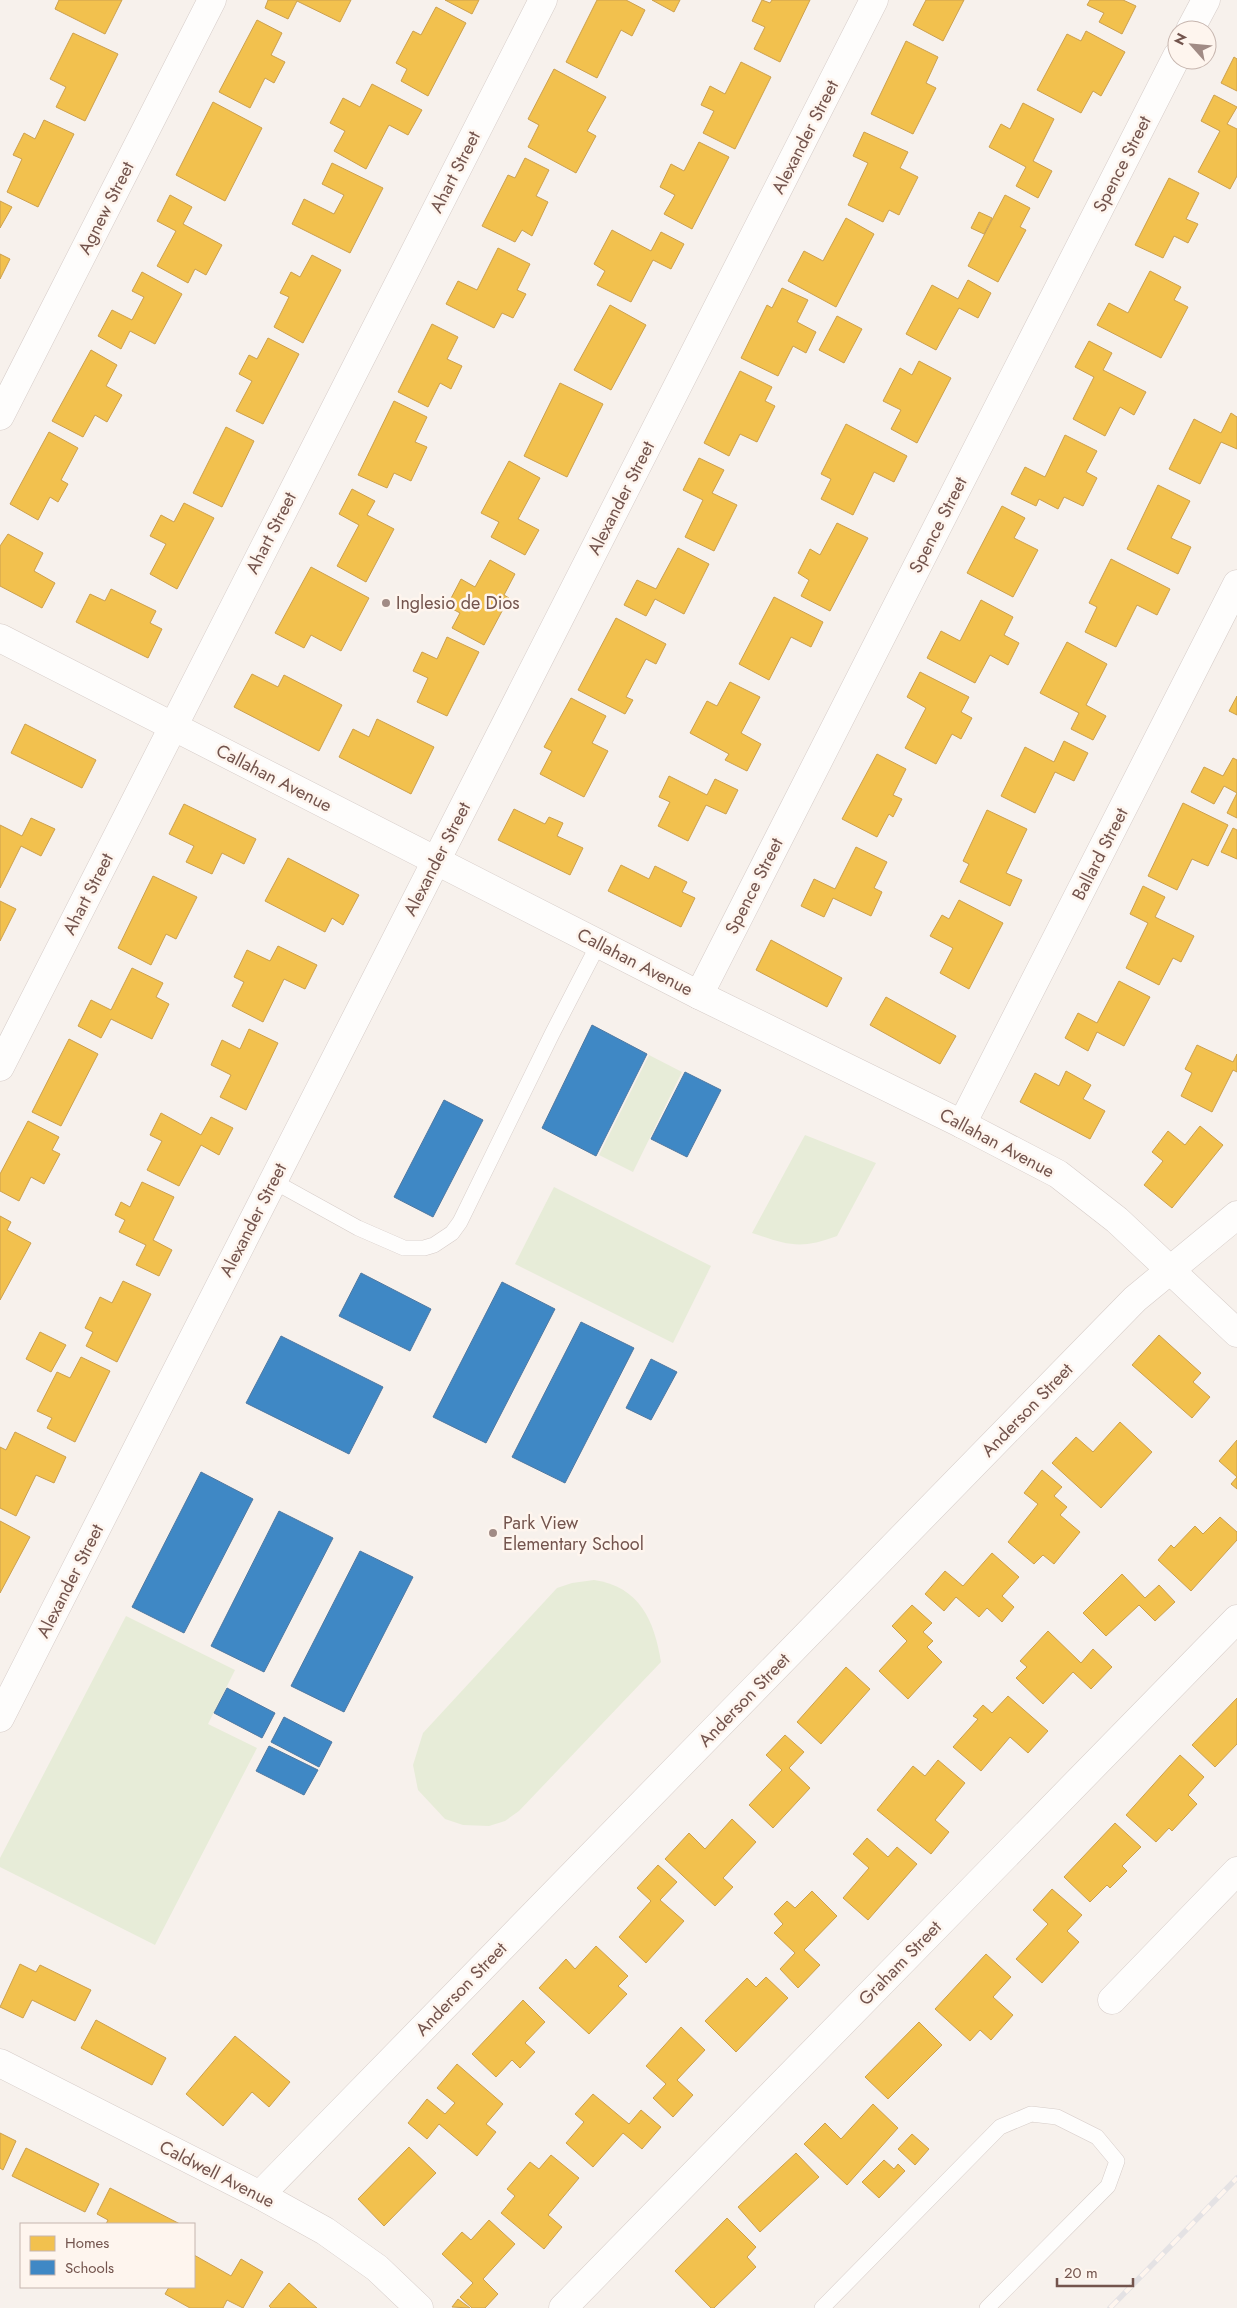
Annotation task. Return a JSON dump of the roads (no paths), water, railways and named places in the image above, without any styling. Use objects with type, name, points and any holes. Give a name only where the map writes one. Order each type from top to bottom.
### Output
[{"type":"street","name":"Agnew Street","points":[[0,416],[212,0]]},
{"type":"street","name":"Ahart Street","points":[[0,1067],[543,0]]},
{"type":"street","name":"Alexander Street","points":[[0,1718],[874,0]]},
{"type":"street","points":[[1195,20],[1206,0]]},
{"type":"street","name":"Spence Street","points":[[699,995],[1170,70]]},
{"type":"street","name":"Ballard Street","points":[[962,1124],[1237,584]]},
{"type":"street","name":"Callahan Avenue","points":[[0,638],[699,995],[962,1124],[1058,1174],[1117,1220],[1237,1333]]},
{"type":"street","name":"Anderson Street","points":[[260,2195],[1135,1299],[1237,1215]]},
{"type":"street","name":"Graham Street","points":[[563,2308],[1237,1619]]},
{"type":"street","points":[[1112,2000],[1237,1871]]},
{"type":"street","name":"Caldwell Avenue","points":[[0,2063],[260,2195],[325,2231],[377,2268],[419,2308]]},
{"type":"lane","points":[[273,1181],[358,1228],[404,1248],[424,1248],[444,1239],[460,1222],[599,943]]},
{"type":"lane","points":[[822,2308],[1000,2127],[1031,2114],[1057,2117],[1097,2137],[1117,2161],[1108,2186],[987,2308]]},
{"type":"railway","points":[[1110,2308],[1237,2178]]},
{"type":"place","name":"Inglesio de Dios","points":[[386,603]]},
{"type":"place","name":"Park View Elementary School","points":[[493,1533]]}]
